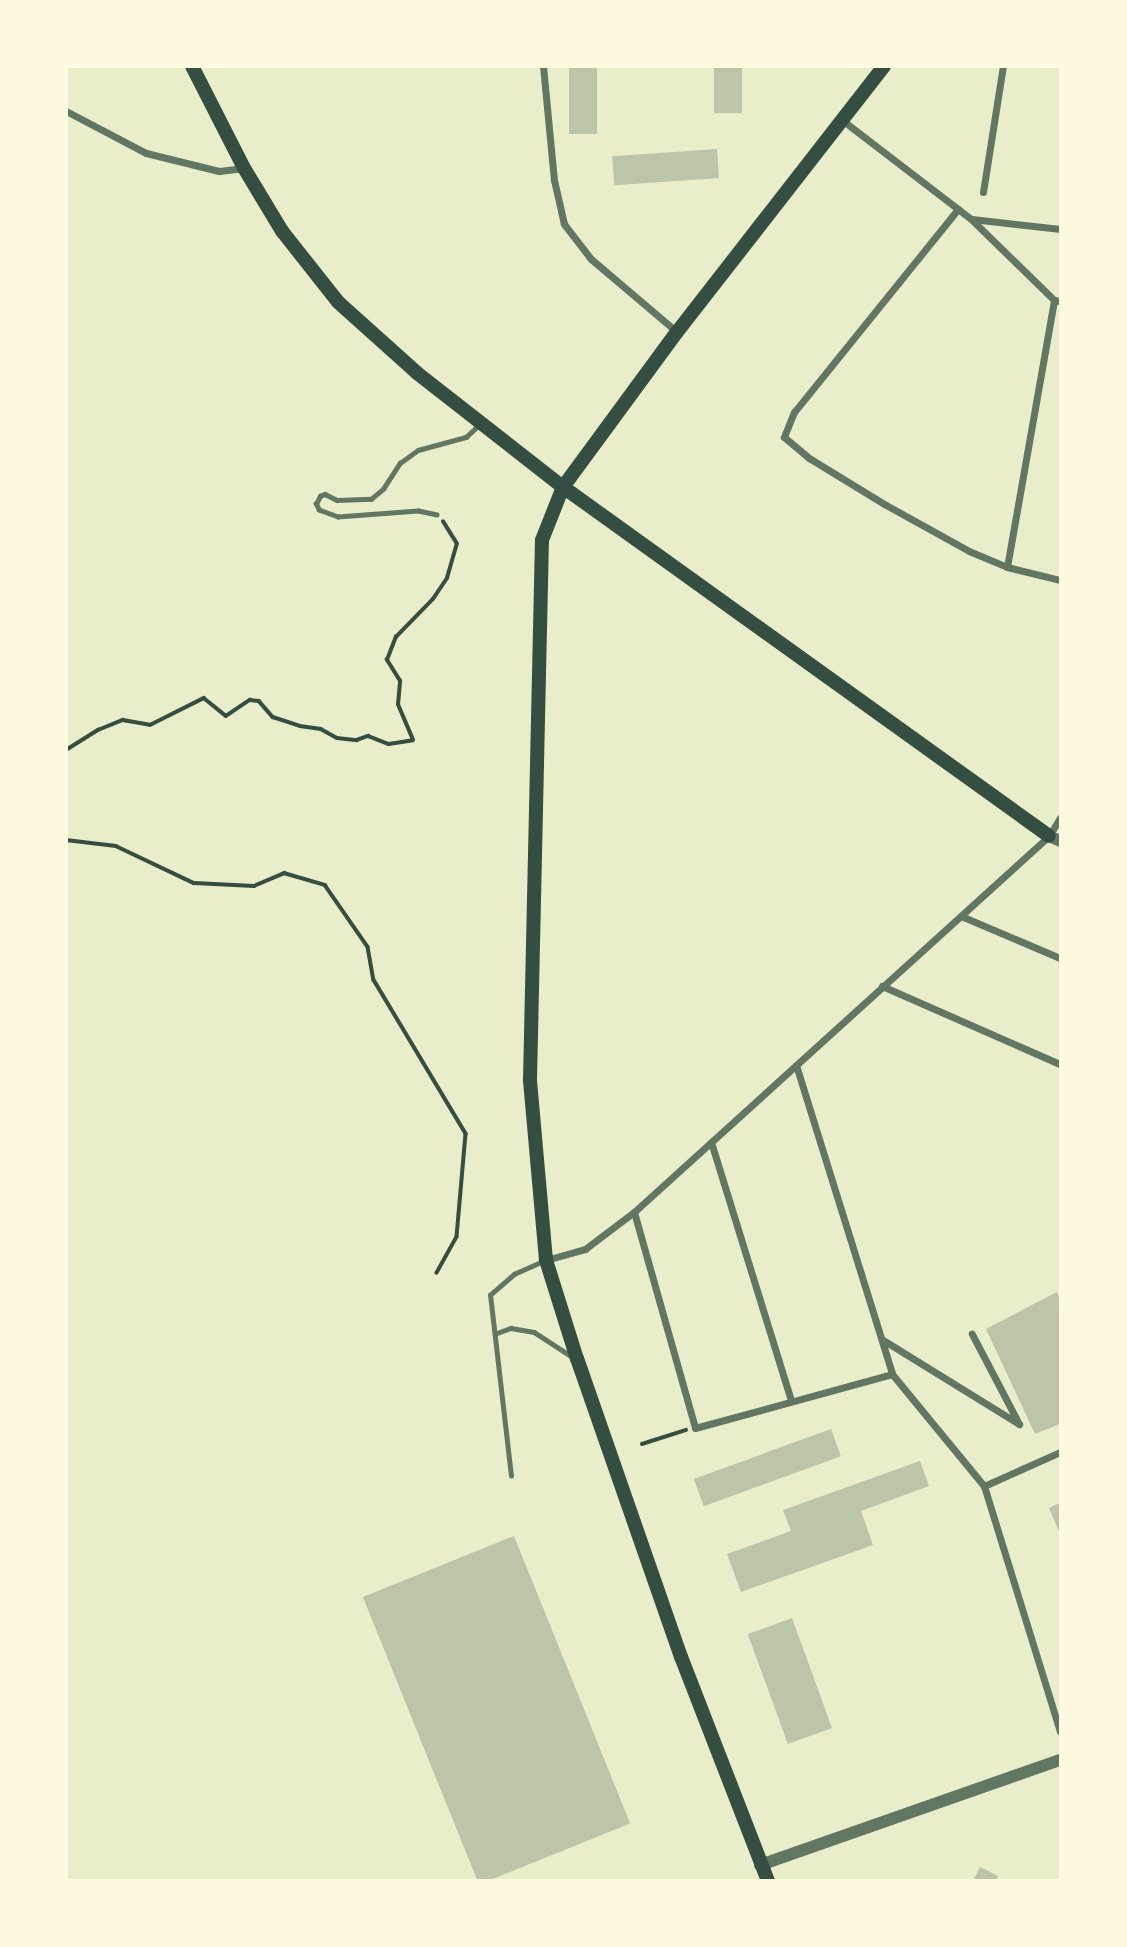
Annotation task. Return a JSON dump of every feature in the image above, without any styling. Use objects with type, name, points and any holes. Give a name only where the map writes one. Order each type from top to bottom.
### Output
[{"type":"main road","points":[[192,66],[244,168],[282,231],[338,302],[418,373],[563,487],[1055,838]]},
{"type":"main road","points":[[768,1881],[681,1657],[545,1260],[530,1080],[542,540],[563,487],[677,331],[884,66]]},
{"type":"street","points":[[543,66],[554,180],[564,224],[591,259],[677,331]]},
{"type":"street","points":[[984,192],[1003,66]]},
{"type":"street","points":[[66,111],[146,153],[219,171],[244,168]]},
{"type":"street","points":[[842,120],[971,219],[1057,301],[1007,567]]},
{"type":"street","points":[[958,209],[794,412],[784,438],[809,458],[969,551],[1007,567],[1060,580]]},
{"type":"street","points":[[971,219],[1060,229]]},
{"type":"street","points":[[545,1260],[585,1249],[634,1212],[882,986],[1055,838],[1060,818]]},
{"type":"street","points":[[961,916],[1060,958]]},
{"type":"street","points":[[882,986],[1060,1064]]},
{"type":"street","points":[[796,1065],[892,1374],[984,1486],[1060,1731]]},
{"type":"street","points":[[710,1142],[791,1401]]},
{"type":"street","points":[[634,1212],[695,1427],[892,1374]]},
{"type":"street","points":[[883,1339],[1019,1424],[972,1334]]},
{"type":"street","points":[[984,1486],[1060,1452]]},
{"type":"street","points":[[760,1865],[1060,1760]]},
{"type":"lane","points":[[437,515],[418,511],[338,517],[319,510],[316,504],[320,496],[325,494],[337,500],[371,499],[383,489],[400,463],[418,450],[466,437],[482,423]]},
{"type":"lane","points":[[511,1476],[490,1295],[514,1275],[545,1260]]},
{"type":"lane","points":[[496,1333],[512,1328],[534,1332],[577,1359]]},
{"type":"path","points":[[66,750],[98,730],[122,720],[150,725],[204,698],[226,716],[250,700],[259,701],[273,717],[300,726],[321,729],[337,738],[357,740],[368,736],[389,744],[412,740],[398,705],[400,681],[387,660],[396,637],[433,599],[447,578],[457,544],[437,515]]},
{"type":"path","points":[[66,840],[116,846],[194,883],[254,886],[284,873],[325,885],[368,947],[374,980],[466,1135],[457,1237],[436,1273]]},
{"type":"path","points":[[642,1444],[695,1427]]},
{"type":"building","points":[[569,66],[597,66],[597,134],[569,134]]},
{"type":"building","points":[[714,66],[742,66],[742,113],[714,113]]},
{"type":"building","points":[[717,149],[719,178],[614,185],[612,156]]},
{"type":"building","points":[[1057,1292],[1060,1300],[1060,1424],[1035,1434],[986,1329]]},
{"type":"building","points":[[831,1429],[841,1456],[704,1506],[694,1479]]},
{"type":"building","points":[[920,1461],[929,1486],[861,1511],[873,1545],[741,1592],[727,1554],[791,1531],[783,1510]]},
{"type":"building","points":[[1060,1503],[1060,1534],[1049,1508]]},
{"type":"building","points":[[514,1536],[630,1823],[488,1881],[478,1881],[363,1597]]},
{"type":"building","points":[[792,1618],[832,1728],[788,1744],[748,1634]]},
{"type":"building","points":[[980,1867],[998,1876],[996,1881],[973,1881]]}]
